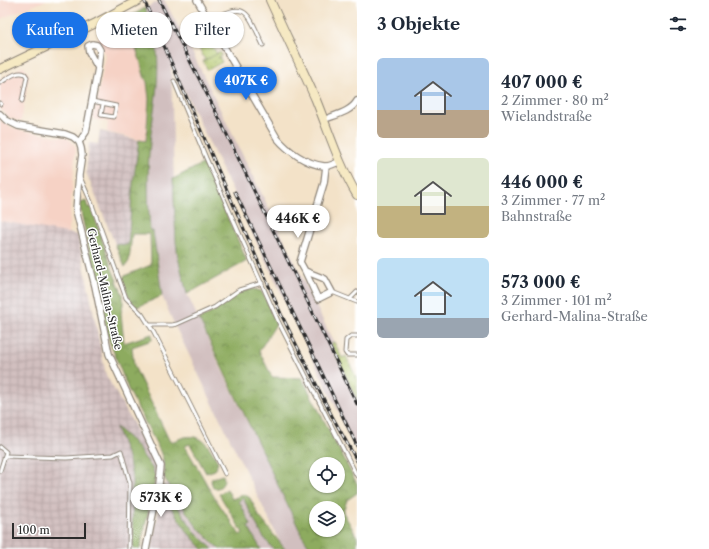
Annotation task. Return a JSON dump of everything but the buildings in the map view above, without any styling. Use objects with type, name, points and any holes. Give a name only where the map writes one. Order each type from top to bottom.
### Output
[{"type":"main road","points":[[0,69],[96,23],[139,0]]},
{"type":"main road","points":[[270,0],[323,120],[339,162],[357,195]]},
{"type":"street","points":[[197,0],[204,12]]},
{"type":"street","points":[[225,48],[282,144],[297,156],[326,166],[339,162]]},
{"type":"street","points":[[0,114],[10,123],[65,134],[73,137],[79,142],[86,132],[98,68]]},
{"type":"street","points":[[323,120],[349,110],[357,101]]},
{"type":"street","name":"Gerhard-Malina-Straße","points":[[79,142],[82,148],[82,155],[76,210],[95,286],[109,354],[161,466],[159,484],[146,549]]},
{"type":"street","points":[[305,271],[325,279],[332,292],[318,299],[300,262],[324,183],[326,166]]},
{"type":"lane","points":[[226,12],[236,9],[243,10],[248,14],[263,44]]},
{"type":"lane","points":[[0,82],[20,73],[26,74],[27,77],[22,101]]},
{"type":"lane","points":[[174,80],[206,158],[279,323],[357,476]]},
{"type":"lane","points":[[92,101],[116,106],[114,118],[101,115],[103,104]]},
{"type":"lane","points":[[79,175],[91,202],[126,298],[142,314],[149,325],[225,474]]},
{"type":"lane","points":[[149,325],[177,324],[215,307],[239,290],[262,283]]},
{"type":"lane","points":[[332,292],[357,302]]},
{"type":"lane","points":[[350,299],[357,292]]},
{"type":"lane","points":[[357,336],[350,336],[346,340],[345,352],[347,355],[357,355]]},
{"type":"lane","points":[[0,447],[6,452],[0,471]]},
{"type":"lane","points":[[5,456],[66,458],[113,455],[121,451],[130,483],[129,549]]},
{"type":"shaded area","points":[[0,0],[47,0],[17,12],[12,12],[12,14],[0,19]]},
{"type":"shaded area","points":[[164,0],[170,12],[146,12],[145,8]]},
{"type":"shaded area","points":[[172,15],[180,30],[180,48],[190,48],[191,50],[343,362],[349,383],[357,400],[357,451],[171,63],[175,223],[178,257],[187,294],[284,498],[303,537],[311,549],[285,549],[280,542],[175,326],[162,296],[153,231],[150,231],[148,187],[150,141],[157,85],[157,48],[172,48]]},
{"type":"shaded area","points":[[100,48],[136,48],[147,82],[149,99],[146,141],[107,132],[108,122],[93,119],[106,55]]},
{"type":"shaded area","points":[[24,66],[29,75],[21,122],[8,117],[0,108],[0,79]]},
{"type":"shaded area","points":[[0,120],[19,130],[67,138],[76,147],[68,234],[0,221]]},
{"type":"shaded area","points":[[100,131],[139,140],[133,184],[128,245],[115,244],[86,172],[89,143],[98,144]]},
{"type":"shaded area","points":[[0,221],[78,235],[106,375],[156,464],[141,549],[0,549]]},
{"type":"shaded area","points":[[167,482],[189,517],[205,536],[219,549],[213,549],[202,539],[184,518],[163,485]]},
{"type":"shaded area","points":[[162,494],[189,534],[203,549],[151,549]]},
{"type":"shaded area","points":[[244,498],[255,522],[273,549],[261,549],[248,527],[251,525],[239,500]]},
{"type":"green space","points":[[145,8],[147,12],[138,12]]},
{"type":"green space","points":[[136,48],[157,48],[158,75],[149,153],[148,198],[150,231],[153,231],[162,296],[137,307],[131,302],[122,281],[124,276],[151,265],[150,234],[132,234],[129,261],[125,267],[115,244],[128,245],[133,184],[139,140],[146,141],[149,99],[147,82]]},
{"type":"green space","points":[[199,48],[214,48],[217,54],[205,60]]},
{"type":"green space","points":[[220,52],[222,55],[219,57],[222,62],[208,70],[203,61]]},
{"type":"green space","points":[[204,163],[247,261],[187,294],[176,242],[173,179]]},
{"type":"green space","points":[[86,201],[88,208],[91,206],[112,269],[123,295],[121,313],[124,343],[152,334],[152,340],[132,347],[134,366],[170,442],[183,437],[192,437],[206,443],[218,462],[215,470],[206,473],[190,444],[185,446],[213,495],[240,535],[243,533],[219,494],[227,489],[232,499],[244,494],[250,498],[259,516],[285,549],[273,549],[262,535],[243,498],[239,501],[251,525],[248,527],[261,549],[219,549],[197,527],[171,490],[164,477],[163,459],[160,451],[128,389],[109,340],[79,203]]},
{"type":"green space","points":[[253,289],[261,291],[276,324],[259,351],[272,377],[302,378],[343,457],[309,457],[309,493],[345,493],[345,461],[357,484],[357,493],[347,500],[345,506],[345,501],[309,501],[309,537],[345,537],[345,516],[357,537],[357,549],[311,549],[303,537],[284,498],[199,319],[220,308],[232,297],[244,291]]},
{"type":"green space","points":[[334,342],[342,358],[346,356],[357,379],[357,400],[331,344]]},
{"type":"green space","points":[[116,427],[133,442],[156,476],[140,549],[133,549],[132,477],[129,461]]},
{"type":"green space","points":[[223,475],[224,480],[222,485],[218,488],[213,488],[211,481],[212,478]]},
{"type":"green space","points":[[163,485],[193,529],[213,549],[203,549],[189,534],[162,494]]},
{"type":"railway","points":[[144,0],[282,316],[332,416],[357,461]]},
{"type":"railway","points":[[159,0],[216,112],[357,404]]},
{"type":"railway","points":[[235,192],[357,446]]}]
